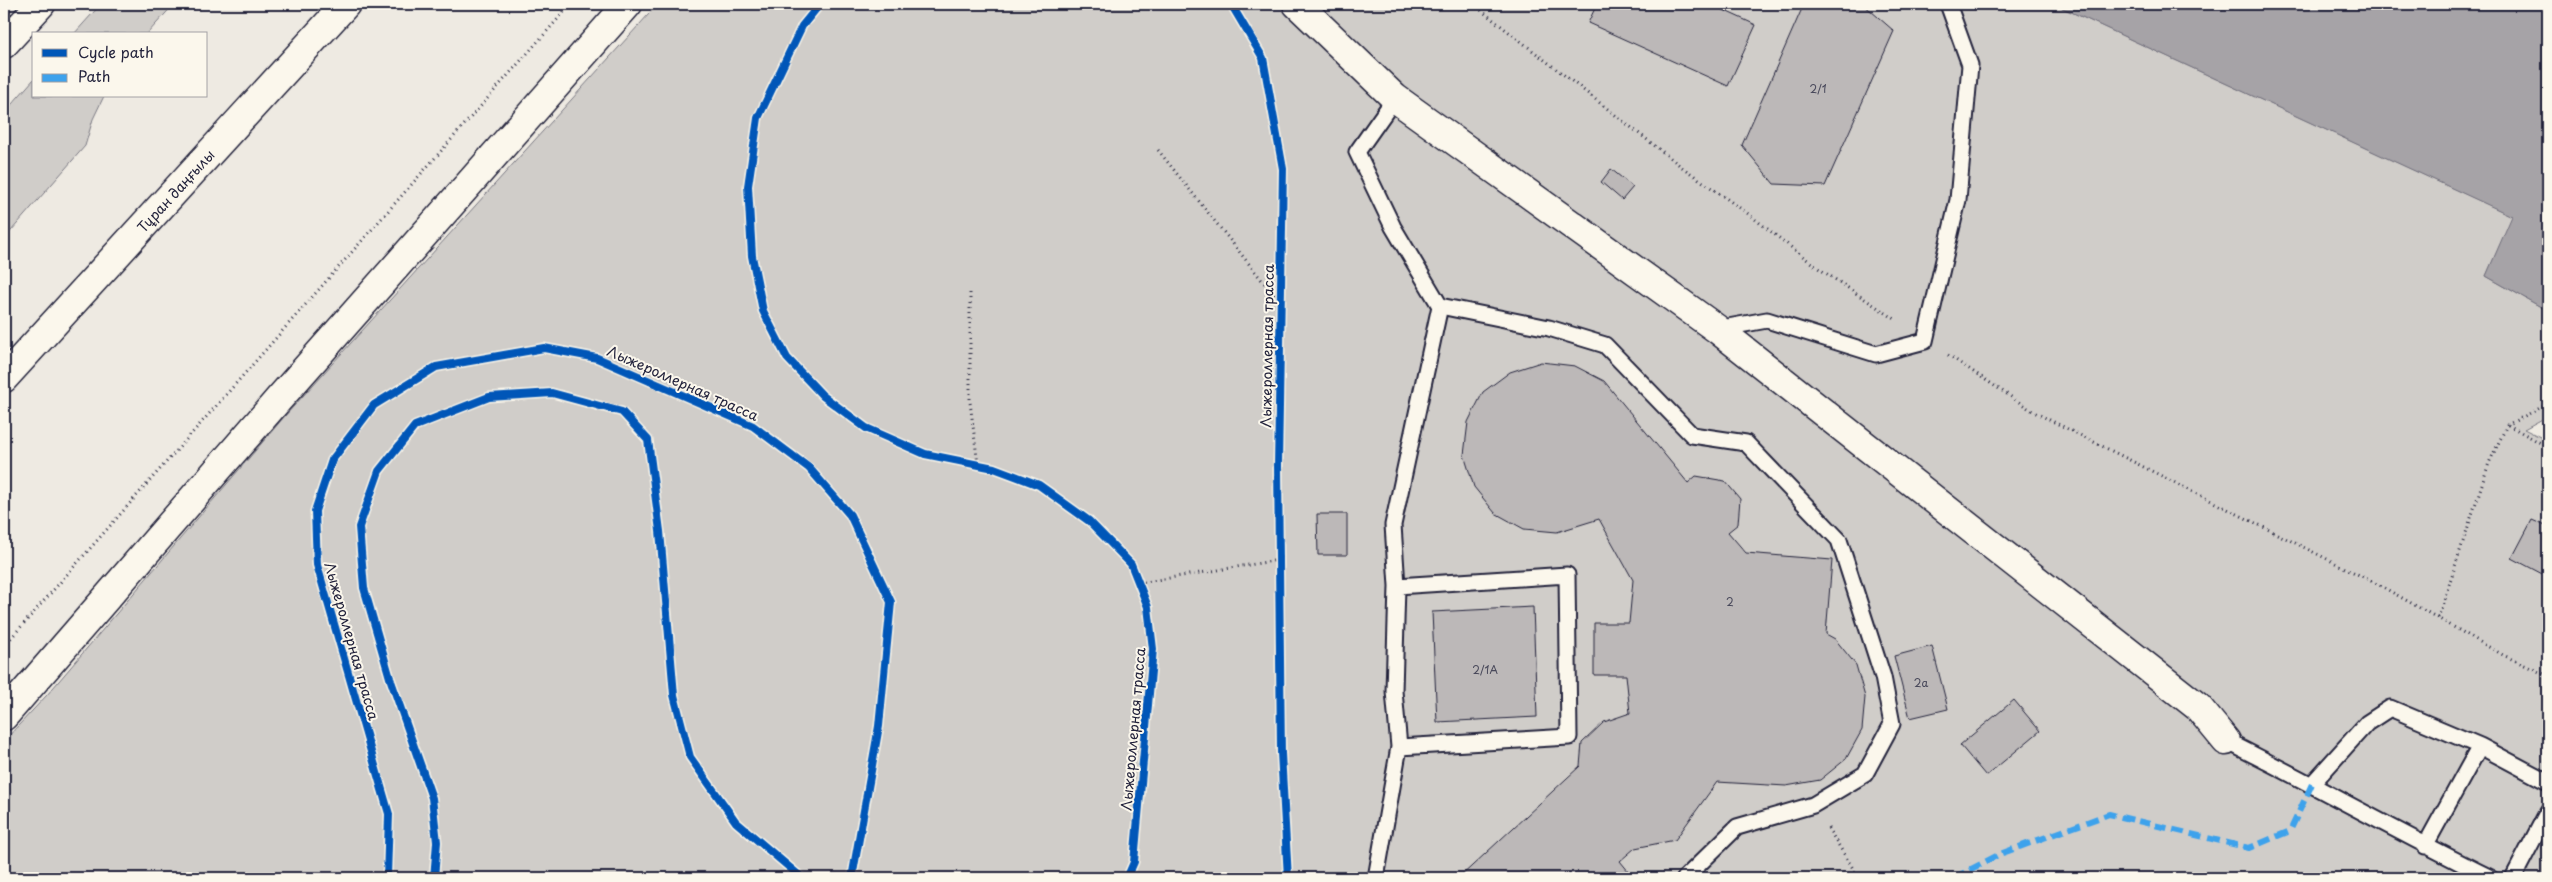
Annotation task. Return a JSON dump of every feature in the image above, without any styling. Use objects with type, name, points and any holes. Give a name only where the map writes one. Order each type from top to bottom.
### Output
[{"type":"street","points":[[4,44],[41,4]]},
{"type":"street","name":"Тұран даңғылы","points":[[4,378],[346,4]]},
{"type":"street","points":[[4,716],[271,408],[628,4]]},
{"type":"street","points":[[1297,4],[1396,98],[1717,329],[2198,706],[2226,741]]},
{"type":"lane","points":[[1717,329],[1767,320],[1876,354],[1925,341],[1958,200],[1970,65],[1948,4]]},
{"type":"lane","points":[[1376,878],[1399,747],[1394,691],[1397,586],[1393,525],[1440,306],[1393,227],[1357,152],[1396,98]]},
{"type":"lane","points":[[1440,306],[1549,328],[1605,345],[1692,435],[1746,443],[1839,540],[1882,677],[1892,724],[1865,774],[1813,805],[1737,827],[1685,878]]},
{"type":"lane","points":[[1397,586],[1567,575],[1569,737],[1399,747]]},
{"type":"lane","points":[[2312,784],[2367,723],[2390,708],[2480,746],[2548,782]]},
{"type":"lane","points":[[2226,741],[2312,784],[2425,846],[2490,878]]},
{"type":"lane","points":[[2425,846],[2480,746]]},
{"type":"lane","points":[[2513,878],[2548,811]]},
{"type":"path","points":[[4,646],[571,4]]},
{"type":"path","points":[[1474,4],[1682,167],[1747,212],[1818,268],[2034,412],[2381,586],[2503,655],[2548,676]]},
{"type":"path","points":[[1158,150],[1280,304]]},
{"type":"path","points":[[969,463],[982,466],[970,402],[970,293]]},
{"type":"path","points":[[2438,618],[2489,463],[2507,425],[2548,404]]},
{"type":"path","points":[[2507,425],[2548,448]]},
{"type":"path","points":[[1279,551],[1280,570]]},
{"type":"path","points":[[1139,584],[1279,560]]},
{"type":"path","points":[[1813,805],[1859,878]]},
{"type":"shaded area","points":[[101,4],[174,4],[149,32],[76,32]]},
{"type":"shaded area","points":[[658,4],[2054,4],[2513,216],[2486,276],[2548,311],[2548,416],[2524,429],[2548,441],[2548,878],[4,878],[4,741],[47,695],[284,417]]},
{"type":"shaded area","points":[[2054,4],[2548,4],[2548,311],[2486,276],[2512,216]]},
{"type":"shaded area","points":[[32,81],[32,98],[103,98],[93,119],[85,146],[4,239],[4,113]]},
{"type":"building","points":[[1597,4],[1710,4],[1756,25],[1728,86],[1588,23]]},
{"type":"building","points":[[1804,4],[1863,4],[1894,31],[1825,186],[1774,184],[1742,145]]},
{"type":"building","points":[[1611,169],[1633,187],[1622,200],[1601,182]]},
{"type":"building","points":[[1541,362],[1575,366],[1604,381],[1688,483],[1696,476],[1725,481],[1740,499],[1738,524],[1728,532],[1746,553],[1832,560],[1826,634],[1835,639],[1856,665],[1865,697],[1862,730],[1846,759],[1820,780],[1786,786],[1717,782],[1675,840],[1635,848],[1620,861],[1634,878],[1459,878],[1580,766],[1582,743],[1604,722],[1630,713],[1626,675],[1594,675],[1594,623],[1629,623],[1633,580],[1599,519],[1557,532],[1524,529],[1495,513],[1474,487],[1464,455],[1468,422],[1483,392],[1510,372]]},
{"type":"building","points":[[1317,514],[1347,514],[1347,555],[1318,555]]},
{"type":"building","points":[[2532,520],[2548,527],[2548,577],[2512,558]]},
{"type":"building","points":[[1533,607],[1537,717],[1437,722],[1432,612]]},
{"type":"building","points":[[1932,646],[1948,709],[1910,718],[1894,656]]},
{"type":"building","points":[[2014,700],[2040,731],[1986,776],[1960,745]]},
{"type":"marked path","points":[[1954,878],[2000,854],[2109,814],[2249,848],[2290,831],[2312,784]]},
{"type":"cycle path","name":"Лыжероллерная трасса","points":[[820,4],[802,26],[758,118],[748,186],[752,256],[763,311],[787,358],[823,396],[866,428],[925,454],[994,468],[1039,485],[1089,521],[1131,564],[1148,607],[1153,649],[1134,862],[1127,878]]},
{"type":"cycle path","name":"Лыжероллерная трасса","points":[[1231,4],[1263,58],[1283,169],[1278,466],[1281,753],[1288,878]]},
{"type":"cycle path","name":"Лыжероллерная трасса","points":[[387,878],[389,814],[317,565],[315,511],[332,460],[374,405],[436,367],[544,348],[597,358],[753,426],[809,468],[850,515],[891,602],[879,726],[852,878]]},
{"type":"cycle path","points":[[434,878],[437,842],[432,798],[390,678],[364,588],[359,527],[379,471],[415,426],[489,397],[552,393],[622,412],[648,440],[660,531],[674,695],[690,757],[736,822],[802,878]]}]
